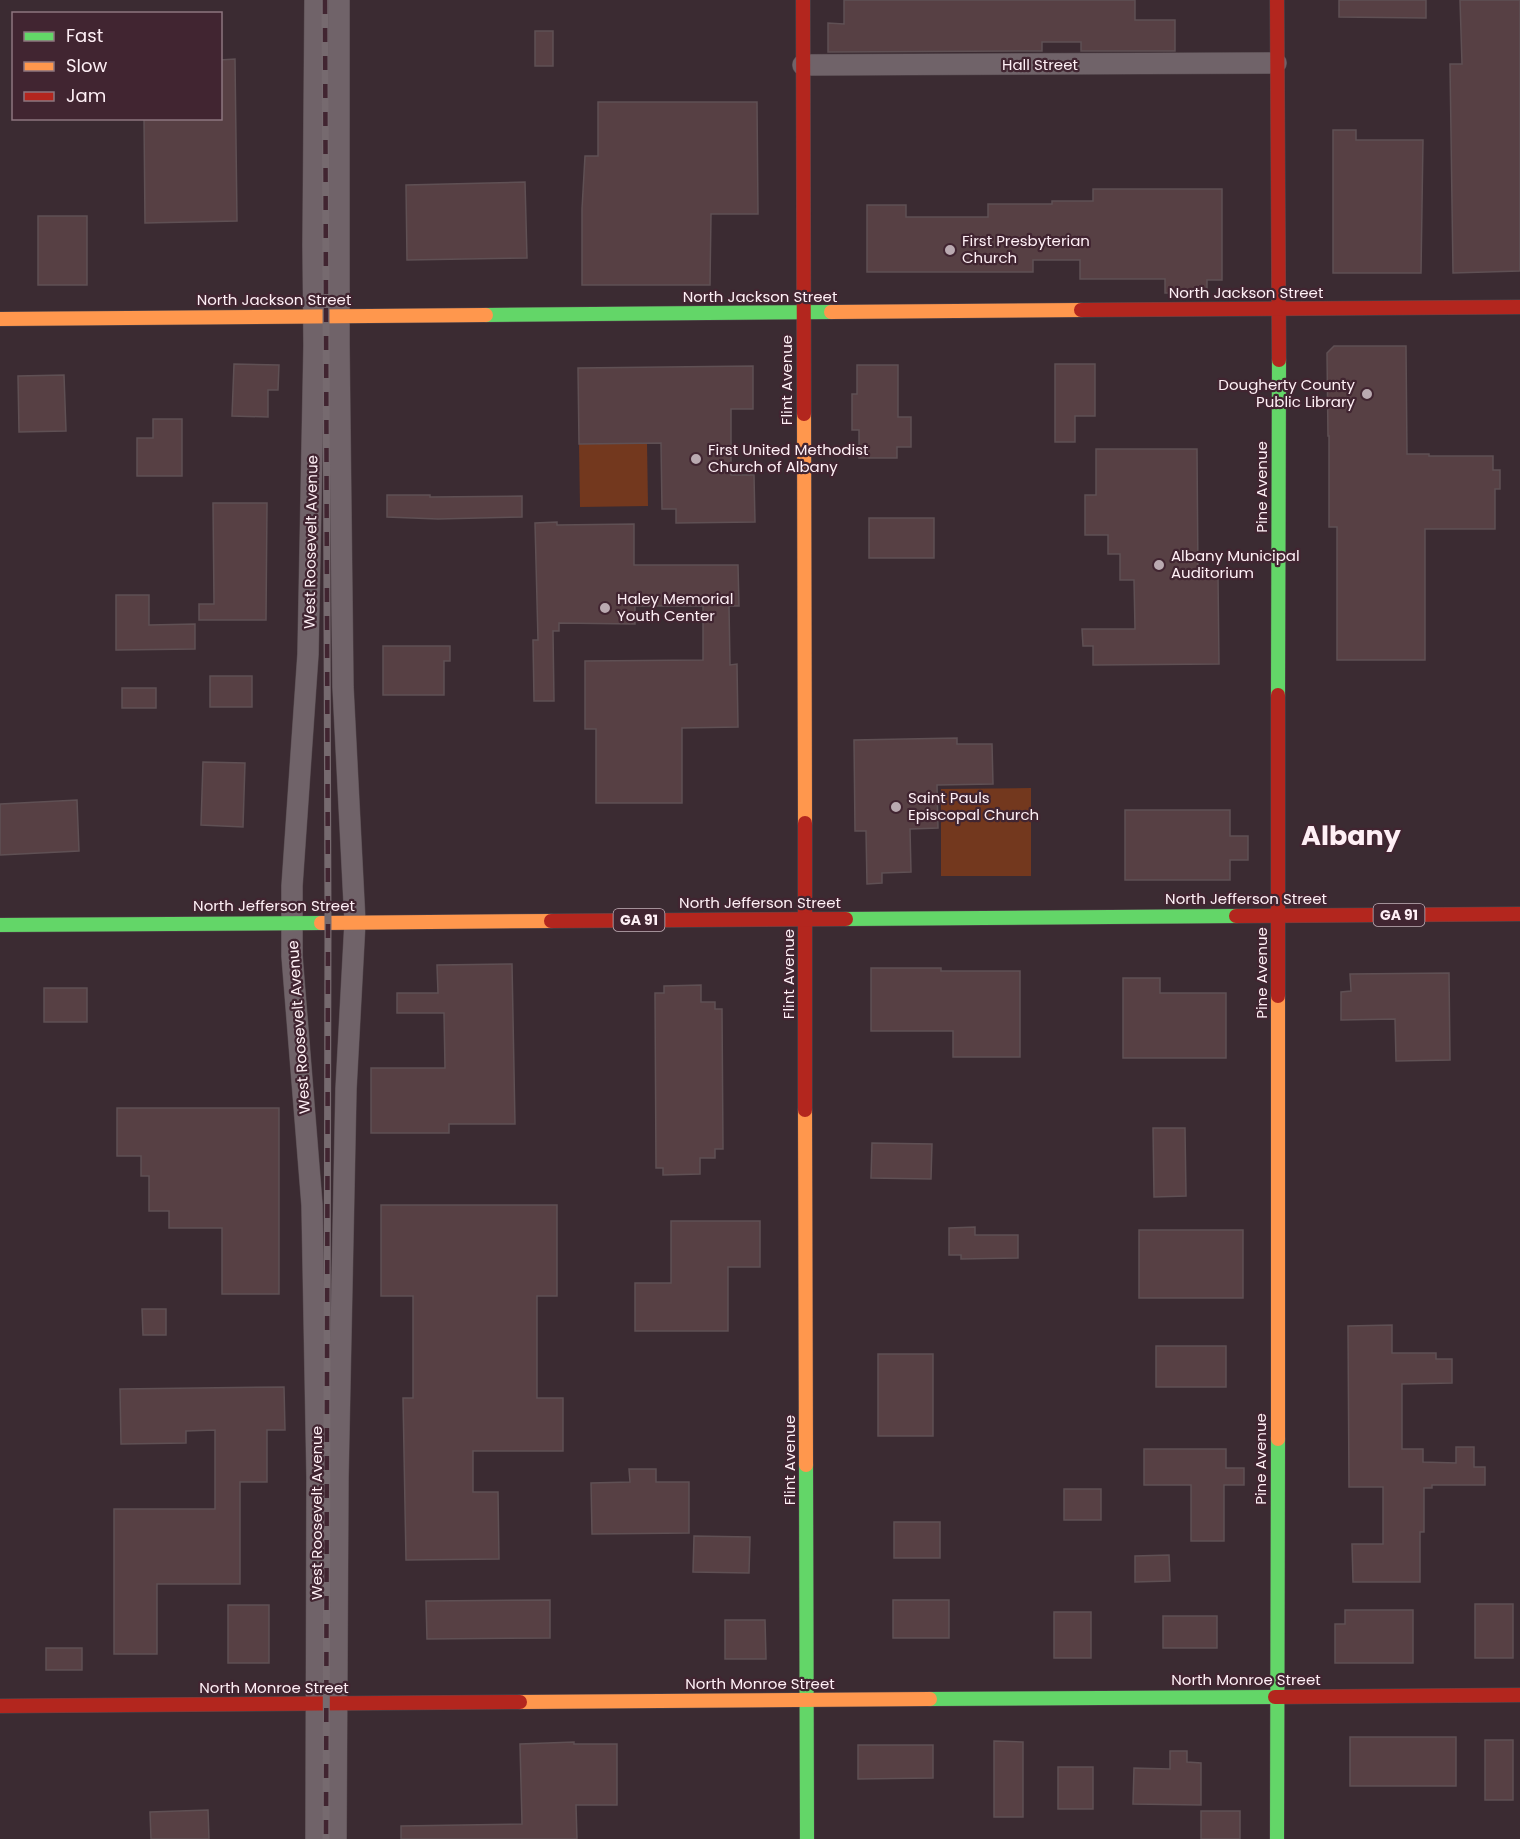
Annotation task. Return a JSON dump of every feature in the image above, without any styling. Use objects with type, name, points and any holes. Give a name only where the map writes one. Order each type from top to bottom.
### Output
[{"type":"main road","name":"Flint Avenue","points":[[803,0],[807,1839]]},
{"type":"main road","name":"Pine Avenue","points":[[1277,0],[1279,310],[1277,1839]]},
{"type":"main road","name":"North Jackson Street","points":[[0,319],[1520,307]]},
{"type":"main road","name":"North Jefferson Street","points":[[0,925],[1520,914]]},
{"type":"main road","name":"North Monroe Street","points":[[0,1706],[1520,1695]]},
{"type":"street","name":"West Roosevelt Avenue","points":[[315,0],[308,654],[291,878],[293,967],[312,1205],[317,1478],[327,1704],[336,1839]]},
{"type":"street","name":"West Roosevelt Avenue","points":[[316,1839],[327,1704],[338,1478],[346,1089],[355,922],[344,687],[339,317],[339,0]]},
{"type":"street","name":"Hall Street","points":[[803,65],[1276,63]]},
{"type":"shaded area","points":[[647,443],[648,506],[580,507],[579,444]]},
{"type":"shaded area","points":[[1031,788],[1031,876],[941,876],[941,789]]},
{"type":"building","points":[[844,0],[1135,0],[1135,20],[1175,20],[1175,51],[1081,51],[1081,42],[1042,42],[1042,51],[828,52],[828,23],[844,24]]},
{"type":"building","points":[[1339,0],[1426,0],[1426,18],[1339,17]]},
{"type":"building","points":[[1460,0],[1520,0],[1520,271],[1453,273],[1450,64],[1462,64]]},
{"type":"building","points":[[535,31],[553,31],[553,66],[535,66]]},
{"type":"building","points":[[235,59],[237,221],[145,223],[144,120],[222,120],[222,60]]},
{"type":"building","points":[[598,102],[757,102],[758,214],[711,214],[710,285],[582,285],[585,156],[598,156]]},
{"type":"building","points":[[1333,130],[1356,130],[1356,140],[1423,140],[1421,273],[1333,273]]},
{"type":"building","points":[[525,182],[527,258],[407,260],[406,185]]},
{"type":"building","points":[[1093,189],[1222,189],[1222,280],[1207,280],[1207,293],[1165,293],[1165,279],[1080,279],[1080,260],[1033,260],[1033,272],[867,272],[867,205],[906,205],[906,217],[988,217],[988,204],[1052,204],[1052,201],[1093,201]]},
{"type":"building","points":[[38,216],[87,216],[87,285],[38,285]]},
{"type":"building","points":[[1334,346],[1406,346],[1407,454],[1493,456],[1493,470],[1500,470],[1500,489],[1495,489],[1495,529],[1425,529],[1425,660],[1337,660],[1337,527],[1329,527],[1327,353]]},
{"type":"building","points":[[234,364],[279,365],[278,390],[268,390],[268,417],[232,416]]},
{"type":"building","points":[[1055,364],[1095,364],[1095,416],[1075,416],[1075,442],[1055,442]]},
{"type":"building","points":[[857,365],[898,365],[898,417],[911,417],[911,447],[897,447],[897,458],[859,458],[859,430],[852,430],[852,394],[857,394]]},
{"type":"building","name":"First United Methodist Church of Albany","points":[[753,366],[753,409],[731,409],[731,475],[754,475],[755,522],[676,523],[676,509],[662,509],[661,443],[579,444],[578,368]]},
{"type":"building","points":[[64,375],[66,431],[19,432],[18,376]]},
{"type":"building","points":[[153,419],[182,419],[182,476],[137,476],[137,438],[153,438]]},
{"type":"building","name":"Albany Municipal Auditorium","points":[[1096,449],[1197,449],[1198,575],[1218,575],[1219,664],[1093,665],[1093,646],[1083,646],[1082,629],[1135,629],[1134,580],[1120,580],[1120,554],[1108,554],[1108,535],[1085,535],[1085,495],[1096,495]]},
{"type":"building","points":[[387,495],[522,496],[522,517],[438,519],[387,517]]},
{"type":"building","points":[[213,503],[267,503],[266,620],[199,620],[199,604],[214,604]]},
{"type":"building","points":[[869,518],[934,518],[934,558],[869,558]]},
{"type":"building","points":[[557,522],[557,525],[634,524],[634,565],[738,565],[739,606],[729,606],[730,665],[737,664],[738,727],[682,728],[682,803],[596,803],[596,729],[585,729],[585,661],[703,660],[703,606],[635,606],[635,624],[559,623],[559,631],[553,631],[554,701],[534,701],[533,640],[538,640],[535,523]]},
{"type":"building","points":[[116,595],[149,595],[149,625],[195,624],[195,649],[116,650]]},
{"type":"building","points":[[383,646],[450,646],[450,661],[444,661],[444,695],[383,695]]},
{"type":"building","points":[[210,676],[252,676],[252,707],[210,707]]},
{"type":"building","points":[[122,688],[156,688],[156,708],[122,708]]},
{"type":"building","name":"Saint Pauls Episcopal Church","points":[[957,738],[957,744],[992,744],[993,784],[937,785],[938,828],[910,829],[911,872],[882,873],[882,883],[867,884],[866,831],[855,831],[854,740]]},
{"type":"building","points":[[203,762],[245,763],[243,827],[201,825]]},
{"type":"building","points":[[77,800],[79,851],[0,855],[0,804]]},
{"type":"building","points":[[1125,810],[1230,810],[1230,836],[1248,836],[1248,860],[1230,860],[1230,880],[1125,880]]},
{"type":"building","points":[[512,964],[515,1124],[449,1124],[449,1133],[371,1133],[371,1068],[445,1068],[444,1013],[397,1013],[397,993],[438,993],[437,965]]},
{"type":"building","points":[[871,968],[1020,971],[1020,1057],[953,1057],[953,1031],[871,1031]]},
{"type":"building","points":[[1449,973],[1450,1060],[1396,1061],[1395,1019],[1341,1020],[1341,992],[1351,991],[1350,974]]},
{"type":"building","points":[[1123,978],[1160,978],[1160,993],[1226,993],[1226,1058],[1123,1058]]},
{"type":"building","points":[[701,985],[701,1002],[715,1002],[715,1009],[722,1009],[723,1149],[715,1149],[715,1158],[700,1158],[700,1174],[663,1175],[663,1168],[656,1168],[655,993],[664,993],[664,986]]},
{"type":"building","points":[[44,988],[87,988],[87,1022],[44,1022]]},
{"type":"building","points":[[117,1108],[279,1108],[279,1294],[222,1294],[222,1228],[169,1228],[169,1211],[149,1211],[149,1176],[141,1176],[141,1156],[117,1156]]},
{"type":"building","points":[[1153,1128],[1185,1128],[1186,1196],[1154,1197]]},
{"type":"building","points":[[872,1143],[932,1144],[931,1179],[871,1178]]},
{"type":"building","points":[[381,1205],[557,1205],[557,1296],[537,1296],[537,1398],[563,1398],[563,1451],[473,1451],[473,1492],[498,1492],[499,1559],[406,1560],[403,1398],[413,1398],[413,1296],[381,1296]]},
{"type":"building","points":[[671,1221],[760,1221],[760,1267],[728,1267],[728,1331],[635,1331],[635,1283],[671,1283]]},
{"type":"building","points":[[975,1227],[975,1235],[1018,1235],[1018,1258],[961,1259],[961,1255],[949,1255],[949,1228]]},
{"type":"building","points":[[1139,1230],[1243,1230],[1243,1298],[1139,1298]]},
{"type":"building","points":[[142,1309],[166,1309],[166,1335],[143,1335]]},
{"type":"building","points":[[1392,1325],[1392,1353],[1436,1353],[1436,1359],[1452,1359],[1452,1383],[1402,1384],[1402,1449],[1423,1449],[1423,1462],[1456,1463],[1456,1447],[1474,1447],[1474,1467],[1485,1467],[1485,1485],[1432,1485],[1432,1488],[1424,1488],[1424,1532],[1420,1532],[1420,1582],[1353,1582],[1352,1544],[1383,1544],[1383,1487],[1349,1487],[1348,1326]]},
{"type":"building","points":[[1156,1346],[1226,1346],[1226,1387],[1156,1387]]},
{"type":"building","points":[[878,1354],[933,1354],[933,1436],[878,1436]]},
{"type":"building","points":[[284,1387],[285,1430],[267,1430],[267,1482],[240,1482],[240,1584],[157,1584],[157,1654],[114,1654],[114,1509],[215,1509],[215,1430],[186,1431],[186,1443],[121,1444],[120,1389]]},
{"type":"building","points":[[1144,1449],[1226,1449],[1226,1468],[1244,1468],[1244,1485],[1224,1485],[1224,1541],[1191,1541],[1191,1485],[1144,1485]]},
{"type":"building","points":[[629,1469],[656,1469],[656,1482],[689,1482],[689,1533],[592,1534],[591,1483],[630,1482]]},
{"type":"building","points":[[1064,1489],[1101,1489],[1101,1520],[1064,1520]]},
{"type":"building","points":[[894,1522],[940,1522],[940,1558],[894,1558]]},
{"type":"building","points":[[694,1536],[750,1537],[749,1573],[693,1572]]},
{"type":"building","points":[[1169,1555],[1170,1581],[1135,1582],[1135,1556]]},
{"type":"building","points":[[550,1600],[550,1638],[427,1639],[426,1601]]},
{"type":"building","points":[[893,1600],[949,1600],[949,1638],[893,1638]]},
{"type":"building","points":[[1475,1604],[1513,1604],[1513,1658],[1475,1658]]},
{"type":"building","points":[[228,1605],[269,1605],[269,1663],[228,1663]]},
{"type":"building","points":[[1345,1610],[1413,1610],[1413,1663],[1335,1663],[1335,1624],[1345,1624]]},
{"type":"building","points":[[1054,1612],[1091,1612],[1091,1658],[1054,1658]]},
{"type":"building","points":[[1163,1616],[1217,1616],[1217,1648],[1163,1648]]},
{"type":"building","points":[[725,1620],[765,1620],[766,1659],[725,1659]]},
{"type":"building","points":[[46,1648],[82,1648],[82,1670],[46,1670]]},
{"type":"building","points":[[1350,1737],[1456,1737],[1456,1786],[1350,1786]]},
{"type":"building","points":[[1485,1740],[1513,1740],[1513,1800],[1485,1800]]},
{"type":"building","points":[[994,1741],[1023,1742],[1023,1817],[994,1817]]},
{"type":"building","points":[[574,1742],[574,1744],[617,1744],[617,1805],[576,1805],[577,1839],[401,1839],[401,1826],[522,1824],[520,1744]]},
{"type":"building","points":[[858,1745],[933,1745],[933,1778],[858,1779]]},
{"type":"building","points":[[1170,1751],[1187,1751],[1187,1762],[1201,1763],[1201,1805],[1133,1804],[1134,1768],[1170,1769]]},
{"type":"building","points":[[1058,1767],[1093,1767],[1093,1809],[1058,1809]]},
{"type":"building","points":[[208,1810],[209,1839],[151,1839],[150,1812]]},
{"type":"building","points":[[1201,1811],[1240,1811],[1240,1839],[1201,1839]]},
{"type":"railway","points":[[325,0],[328,923],[326,1839]]},
{"type":"traffic: fast","points":[[486,315],[831,312]]},
{"type":"traffic: fast","points":[[1278,695],[1279,360]]},
{"type":"traffic: fast","points":[[846,919],[1236,916]]},
{"type":"traffic: fast","points":[[0,925],[321,923]]},
{"type":"traffic: fast","points":[[1277,1839],[1278,1439]]},
{"type":"traffic: fast","points":[[806,1465],[807,1839]]},
{"type":"traffic: fast","points":[[930,1699],[1275,1697]]},
{"type":"traffic: slow","points":[[831,312],[1081,310]]},
{"type":"traffic: slow","points":[[0,319],[486,315]]},
{"type":"traffic: slow","points":[[804,414],[805,823]]},
{"type":"traffic: slow","points":[[321,923],[551,921]]},
{"type":"traffic: slow","points":[[1278,996],[1278,1439]]},
{"type":"traffic: slow","points":[[805,1110],[806,1465]]},
{"type":"traffic: slow","points":[[520,1702],[930,1699]]},
{"type":"traffic: jam","points":[[803,0],[804,414]]},
{"type":"traffic: jam","points":[[1277,0],[1279,360]]},
{"type":"traffic: jam","points":[[1081,310],[1520,307]]},
{"type":"traffic: jam","points":[[1278,695],[1278,996]]},
{"type":"traffic: jam","points":[[805,823],[805,1110]]},
{"type":"traffic: jam","points":[[1236,916],[1520,914]]},
{"type":"traffic: jam","points":[[551,921],[846,919]]},
{"type":"traffic: jam","points":[[1275,1697],[1520,1695]]},
{"type":"traffic: jam","points":[[0,1706],[520,1702]]},
{"type":"place","name":"First Presbyterian Church","points":[[950,250]]},
{"type":"place","name":"Dougherty County Public Library","points":[[1367,394]]},
{"type":"place","name":"First United Methodist Church of Albany","points":[[696,459]]},
{"type":"place","name":"Albany Municipal Auditorium","points":[[1159,565]]},
{"type":"place","name":"Haley Memorial Youth Center","points":[[605,608]]},
{"type":"place","name":"Saint Pauls Episcopal Church","points":[[896,807]]},
{"type":"district","name":"Albany","points":[[1351,836]]}]
